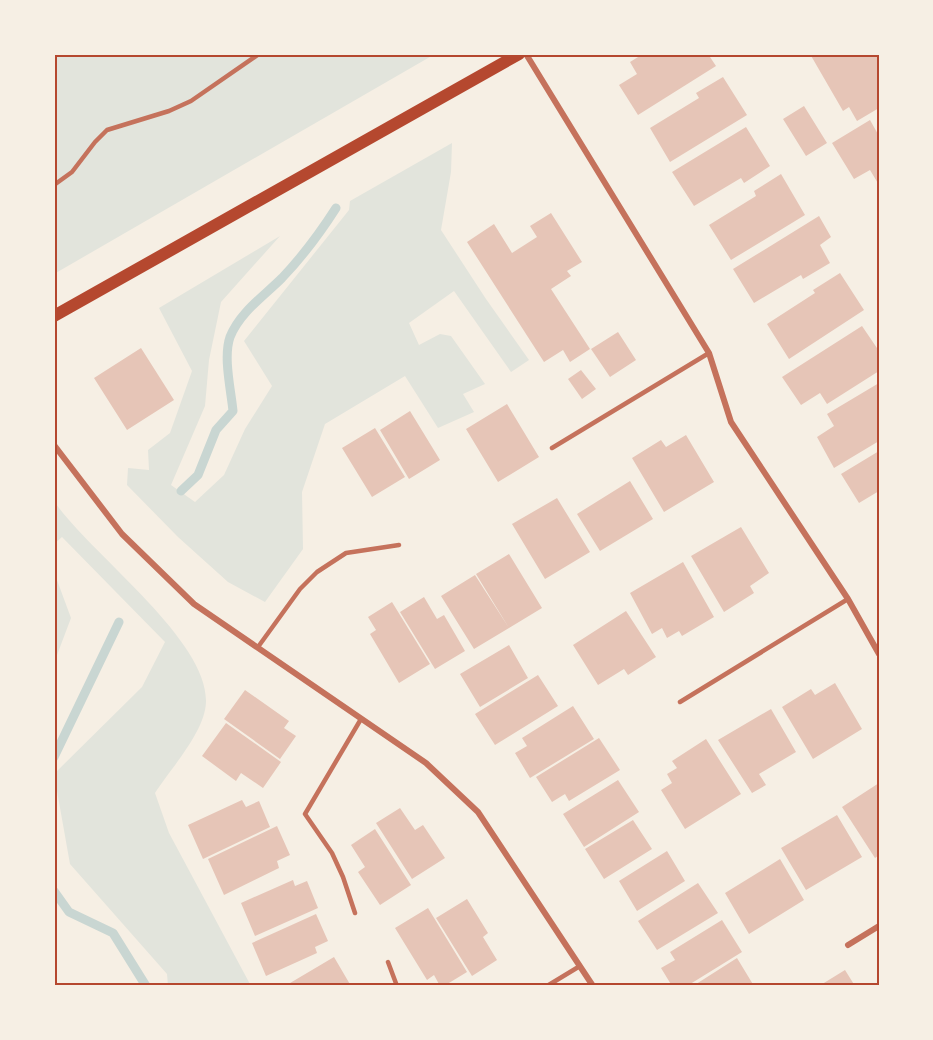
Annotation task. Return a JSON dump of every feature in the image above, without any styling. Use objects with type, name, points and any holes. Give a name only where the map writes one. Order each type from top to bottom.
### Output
[{"type":"main road","points":[[54,316],[519,54]]},
{"type":"street","points":[[526,54],[709,353],[731,422],[848,599],[879,654]]},
{"type":"street","points":[[54,445],[122,534],[194,604],[426,763],[478,812],[593,986]]},
{"type":"street","points":[[848,945],[879,926]]},
{"type":"lane","points":[[54,185],[72,172],[107,130],[169,111],[191,101],[260,54]]},
{"type":"lane","points":[[552,448],[709,353]]},
{"type":"lane","points":[[258,647],[300,589],[317,572],[346,553],[399,545]]},
{"type":"lane","points":[[680,702],[848,599]]},
{"type":"lane","points":[[355,914],[343,877],[332,853],[304,814],[361,718]]},
{"type":"lane","points":[[388,962],[397,986]]},
{"type":"lane","points":[[547,986],[580,966]]},
{"type":"shaded area","points":[[54,54],[435,54],[54,274]]},
{"type":"shaded area","points":[[452,143],[451,172],[441,230],[529,360],[511,372],[454,291],[409,323],[419,345],[440,334],[451,336],[485,384],[463,394],[474,412],[438,428],[405,376],[325,424],[302,492],[303,549],[265,602],[228,582],[178,537],[127,485],[128,468],[149,470],[148,450],[170,433],[192,371],[159,308],[280,236],[221,302],[209,360],[205,406],[171,485],[195,502],[224,475],[245,429],[272,386],[244,341],[349,210],[350,201]]},
{"type":"shaded area","points":[[54,501],[71,522],[168,624],[188,651],[201,677],[206,702],[200,725],[155,793],[169,833],[251,986],[168,986],[167,974],[70,864],[54,774],[142,687],[165,642],[62,537],[54,544]]},
{"type":"shaded area","points":[[54,572],[71,618],[54,663]]},
{"type":"building","points":[[643,54],[708,54],[716,66],[638,115],[619,85],[637,74],[630,62]]},
{"type":"building","points":[[810,54],[878,54],[879,108],[857,121],[849,107],[843,111]]},
{"type":"building","points":[[723,77],[747,115],[670,162],[650,128],[699,98],[696,93]]},
{"type":"building","points":[[804,106],[827,143],[806,156],[783,119]]},
{"type":"building","points":[[870,120],[879,136],[879,185],[870,170],[854,179],[832,143]]},
{"type":"building","points":[[746,127],[770,166],[744,183],[741,178],[694,206],[672,172]]},
{"type":"building","points":[[781,174],[805,215],[731,260],[709,225],[756,196],[754,191]]},
{"type":"building","points":[[551,213],[582,262],[567,271],[571,276],[551,289],[590,349],[570,362],[563,350],[544,362],[467,242],[494,224],[512,253],[537,237],[530,226]]},
{"type":"building","points":[[819,216],[831,237],[820,245],[830,263],[803,279],[801,275],[754,303],[733,269]]},
{"type":"building","points":[[840,273],[864,310],[789,359],[767,324],[815,293],[813,290]]},
{"type":"building","points":[[862,326],[879,351],[879,371],[827,404],[820,393],[801,405],[782,377]]},
{"type":"building","points":[[618,332],[636,360],[610,377],[591,349]]},
{"type":"building","points":[[141,348],[174,400],[127,430],[94,378]]},
{"type":"building","points":[[581,370],[596,389],[582,399],[568,379]]},
{"type":"building","points":[[879,383],[879,441],[834,468],[817,437],[834,426],[827,414]]},
{"type":"building","points":[[507,404],[539,457],[498,482],[466,429]]},
{"type":"building","points":[[410,411],[440,460],[409,479],[380,430]]},
{"type":"building","points":[[375,428],[405,477],[372,497],[342,448]]},
{"type":"building","points":[[686,435],[714,482],[664,512],[632,458],[661,440],[666,447]]},
{"type":"building","points":[[879,451],[879,491],[859,503],[841,474]]},
{"type":"building","points":[[630,481],[653,519],[600,551],[577,514]]},
{"type":"building","points":[[557,498],[590,552],[545,579],[512,524]]},
{"type":"building","points":[[741,527],[769,573],[750,586],[754,593],[724,612],[691,556]]},
{"type":"building","points":[[509,554],[542,608],[509,628],[476,574]]},
{"type":"building","points":[[683,562],[714,617],[682,636],[679,631],[667,638],[662,628],[652,634],[630,593]]},
{"type":"building","points":[[475,575],[509,628],[474,649],[441,596]]},
{"type":"building","points":[[424,597],[437,619],[444,615],[465,651],[435,669],[400,612]]},
{"type":"building","points":[[392,602],[430,664],[399,683],[370,634],[376,630],[368,617]]},
{"type":"building","points":[[626,611],[656,657],[628,675],[624,669],[598,685],[573,645]]},
{"type":"building","points":[[509,645],[528,678],[480,707],[460,674]]},
{"type":"building","points":[[538,675],[558,706],[495,745],[475,714]]},
{"type":"building","points":[[835,683],[862,729],[813,759],[782,707],[811,689],[815,695]]},
{"type":"building","points":[[245,690],[289,721],[284,728],[296,736],[280,759],[224,719]]},
{"type":"building","points":[[573,706],[594,739],[530,778],[515,753],[527,746],[522,738]]},
{"type":"building","points":[[771,709],[796,752],[759,774],[766,785],[752,793],[718,740]]},
{"type":"building","points":[[226,723],[281,762],[263,788],[241,773],[236,781],[202,756]]},
{"type":"building","points":[[599,738],[620,770],[569,801],[565,794],[552,802],[536,777]]},
{"type":"building","points":[[706,739],[741,794],[685,829],[661,790],[672,783],[667,774],[677,768],[672,761]]},
{"type":"building","points":[[618,780],[639,812],[584,847],[563,814]]},
{"type":"building","points":[[879,783],[879,855],[875,858],[842,807]]},
{"type":"building","points":[[242,800],[246,807],[259,801],[270,827],[203,859],[188,825]]},
{"type":"building","points":[[400,808],[415,830],[423,825],[445,858],[412,879],[376,823]]},
{"type":"building","points":[[837,815],[862,857],[806,890],[781,848]]},
{"type":"building","points":[[633,820],[652,849],[604,879],[585,849]]},
{"type":"building","points":[[277,826],[290,855],[277,861],[279,868],[224,895],[208,859]]},
{"type":"building","points":[[375,829],[411,885],[380,905],[358,872],[365,867],[351,845]]},
{"type":"building","points":[[667,851],[685,881],[637,911],[619,881]]},
{"type":"building","points":[[780,859],[804,900],[749,934],[725,893]]},
{"type":"building","points":[[293,880],[295,886],[307,881],[318,908],[255,936],[241,903]]},
{"type":"building","points":[[698,883],[718,913],[657,950],[638,921]]},
{"type":"building","points":[[467,899],[488,933],[483,937],[497,960],[472,976],[436,918]]},
{"type":"building","points":[[428,908],[467,972],[444,986],[440,986],[434,975],[427,980],[395,928]]},
{"type":"building","points":[[316,914],[328,941],[315,947],[317,953],[266,976],[252,943]]},
{"type":"building","points":[[722,920],[742,952],[687,986],[672,986],[661,968],[675,960],[670,952]]},
{"type":"building","points":[[334,957],[351,986],[285,986]]},
{"type":"building","points":[[737,958],[754,986],[693,986]]},
{"type":"building","points":[[845,970],[855,986],[819,986]]},
{"type":"waterway","points":[[181,491],[198,475],[216,430],[233,411],[227,354],[234,328],[246,312],[297,261],[336,208]]},
{"type":"waterway","points":[[54,757],[119,622]]},
{"type":"waterway","points":[[54,891],[69,912],[113,933],[146,986]]}]
